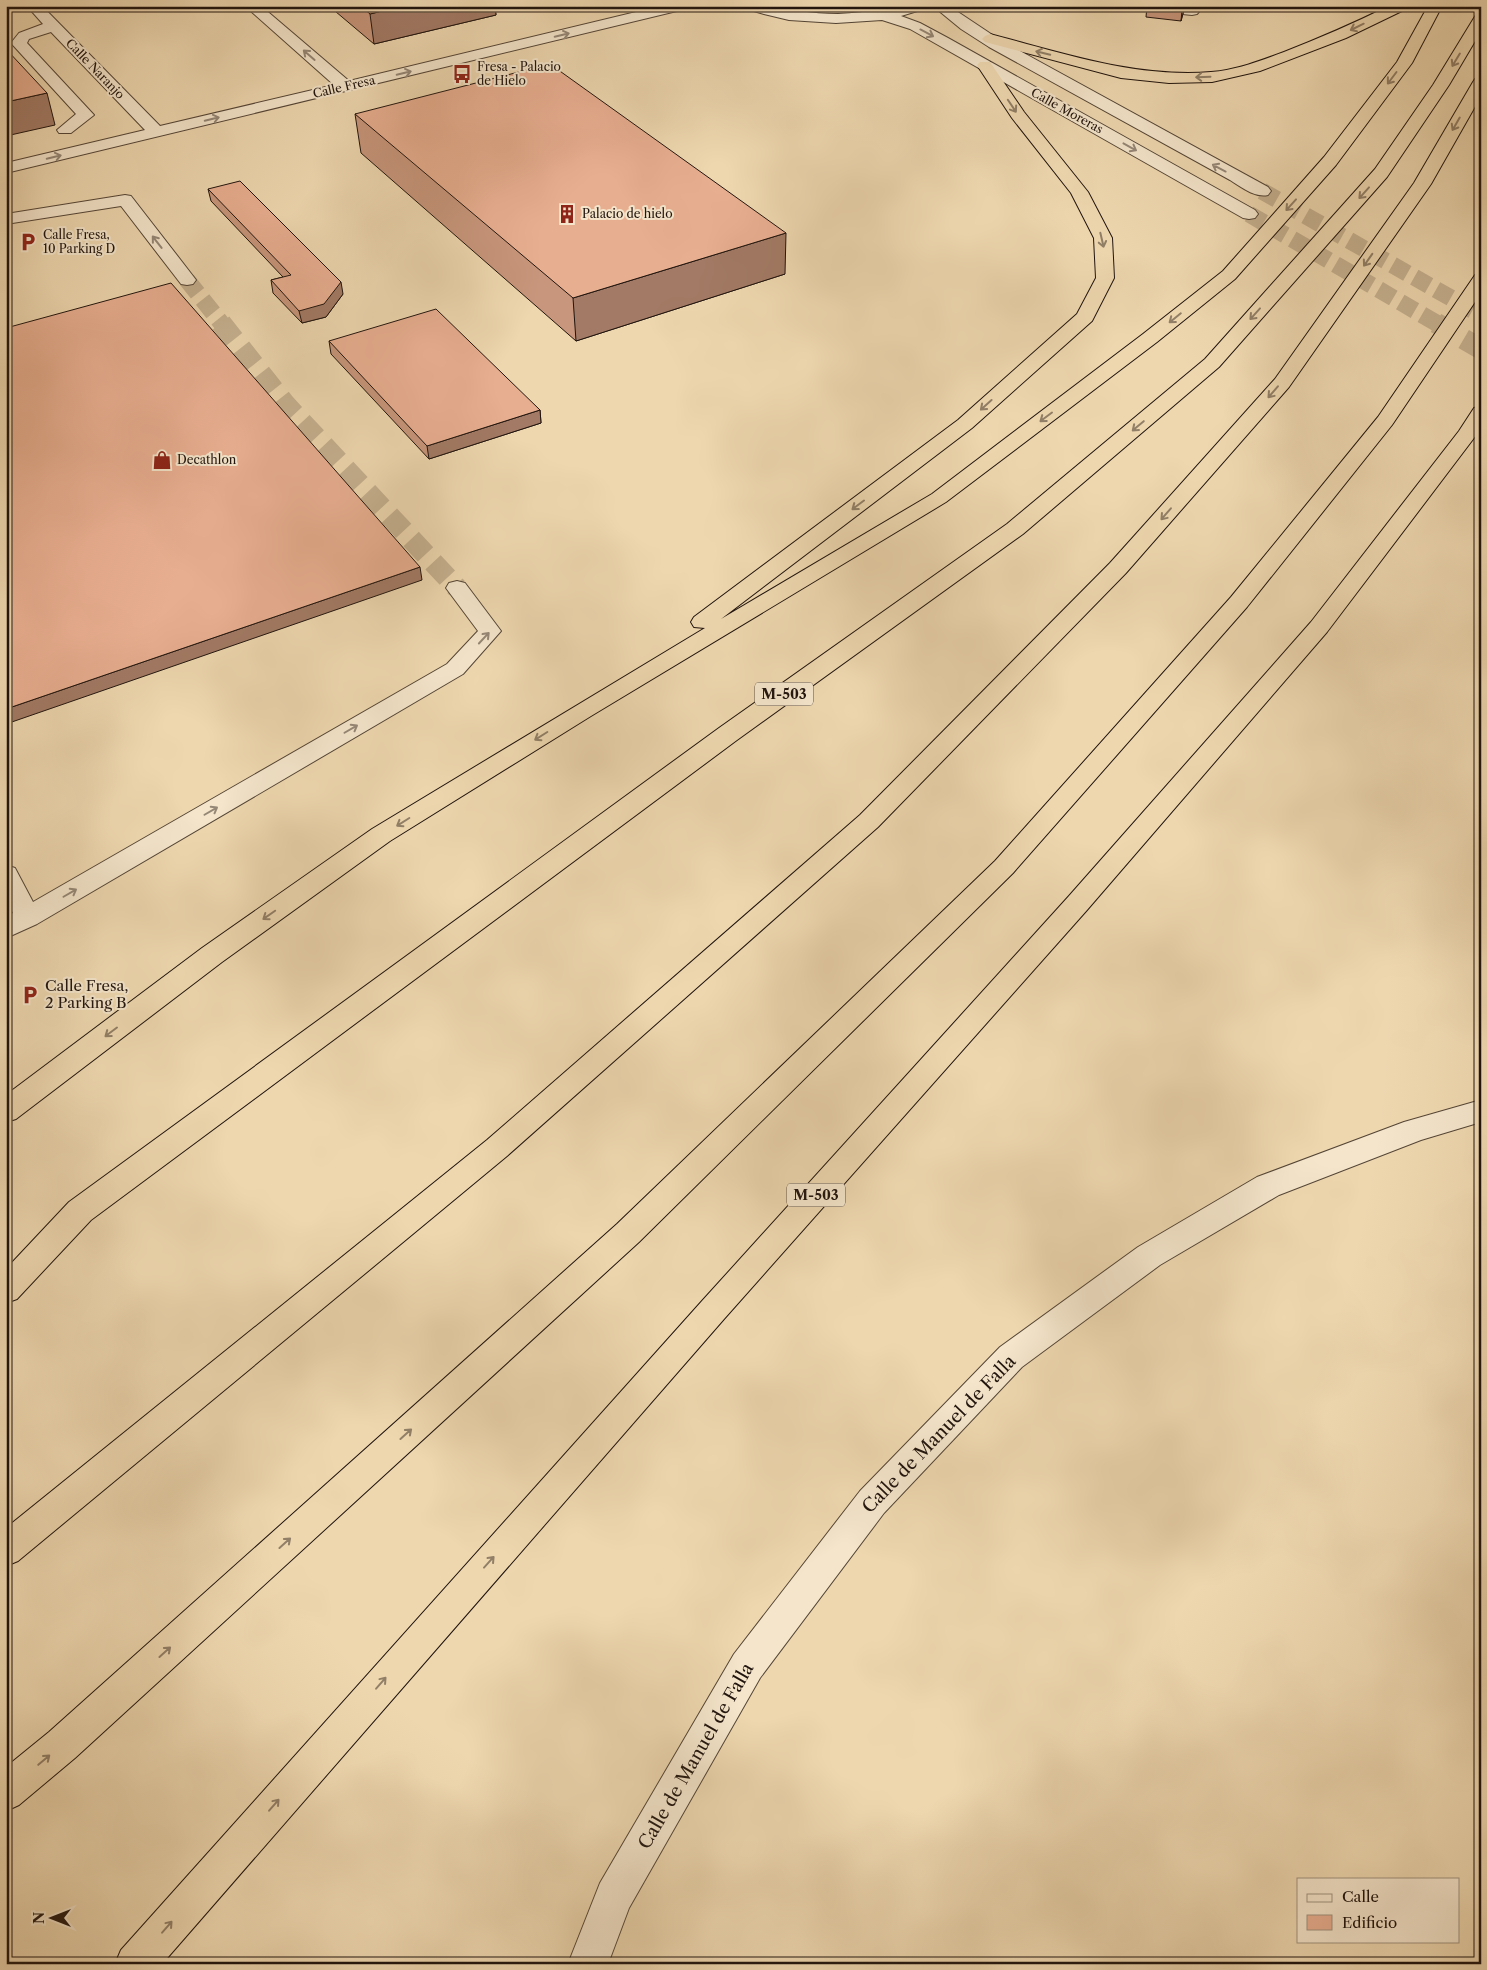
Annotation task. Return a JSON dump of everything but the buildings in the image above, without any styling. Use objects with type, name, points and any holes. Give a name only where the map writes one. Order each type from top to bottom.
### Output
[{"type":"highway","points":[[990,40],[1121,73],[1169,78],[1212,77],[1254,68],[1341,35],[1401,6]]},
{"type":"highway","points":[[6,1111],[212,955],[373,841],[582,711],[939,498],[1150,338],[1229,275],[1330,161],[1404,63],[1435,6]]},
{"type":"highway","name":"M-503","points":[[6,1290],[80,1211],[728,734],[1015,529],[1212,363],[1381,173],[1441,85],[1481,18]]},
{"type":"highway","points":[[582,711],[965,424],[1084,316],[1105,278],[1103,238],[1079,192],[1018,114],[985,65]]},
{"type":"highway","points":[[6,1550],[497,1148],[869,821],[1118,568],[1282,383],[1422,184],[1481,82]]},
{"type":"highway","points":[[6,1792],[62,1745],[628,1233],[1004,867],[1239,602],[1385,421],[1481,279]]},
{"type":"highway","name":"M-503","points":[[134,1964],[673,1355],[1072,911],[1306,642],[1461,442],[1481,412]]},
{"type":"street","name":"Calle Naranjo","points":[[34,6],[156,132]]},
{"type":"street","points":[[252,6],[346,87]]},
{"type":"street","name":"Calle Fresa","points":[[6,168],[681,6]]},
{"type":"street","points":[[752,6],[793,16],[835,19],[882,15],[918,6]]},
{"type":"street","name":"Calle Moreras","points":[[940,6],[953,17],[990,40],[1262,191]]},
{"type":"street","points":[[1143,6],[1192,11],[1196,6]]},
{"type":"street","name":"Calle Moreras","points":[[882,15],[915,26],[1249,214]]},
{"type":"street","points":[[53,26],[24,36],[19,43],[86,115],[66,130]]},
{"type":"street","points":[[6,219],[125,200],[187,280]]},
{"type":"street","points":[[6,874],[17,923],[455,668],[490,631],[457,588]]},
{"type":"street","name":"Calle de Manuel de Falla","points":[[588,1964],[614,1897],[747,1666],[872,1502],[1011,1357],[1149,1256],[1268,1186],[1414,1130],[1481,1111]]},
{"type":"tunnel","points":[[1262,191],[1481,315]]},
{"type":"tunnel","points":[[1249,214],[1438,324]]},
{"type":"tunnel","points":[[187,280],[222,324]]},
{"type":"tunnel","points":[[221,323],[285,404],[457,588]]},
{"type":"tunnel","points":[[1436,323],[1481,349]]},
{"type":"place","name":"Fresa - Palacio de Hielo","points":[[462,74]]},
{"type":"place","name":"Palacio de hielo","points":[[567,214]]},
{"type":"place","name":"Calle Fresa, 10 Parking D","points":[[28,242]]},
{"type":"place","name":"Decathlon","points":[[162,460]]},
{"type":"place","name":"Calle Fresa, 2 Parking B","points":[[30,995]]}]
